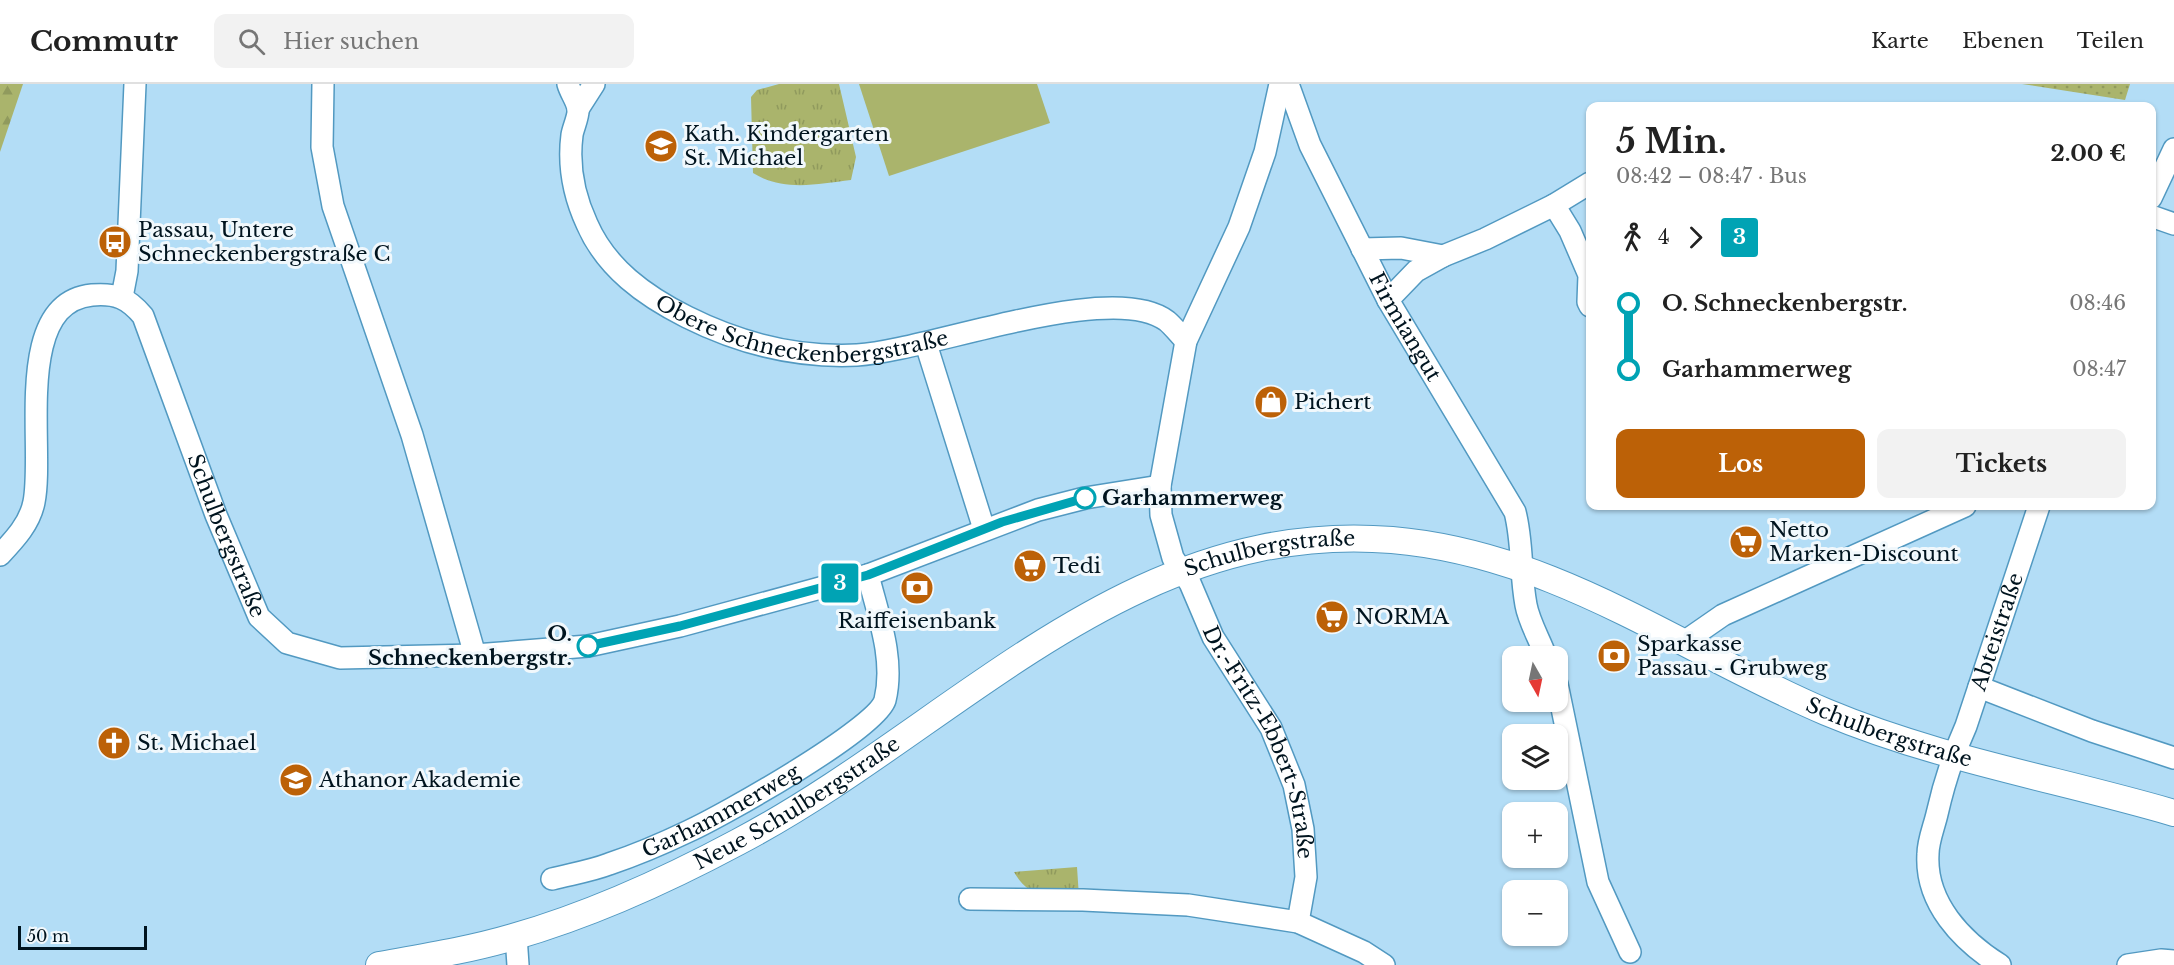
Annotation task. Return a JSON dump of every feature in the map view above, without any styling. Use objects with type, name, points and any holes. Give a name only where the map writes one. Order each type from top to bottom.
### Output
[{"type":"street","points":[[0,555],[18,535],[34,504],[38,478],[37,400],[45,332],[56,314],[77,299],[110,293],[122,297],[127,271],[135,84]]},
{"type":"street","points":[[323,84],[322,147],[333,206],[412,435],[475,655]]},
{"type":"street","points":[[568,84],[578,109]]},
{"type":"street","points":[[578,109],[594,84]]},
{"type":"street","points":[[1160,486],[1186,341],[1239,227],[1265,152],[1280,84]]},
{"type":"street","name":"Firmiangut","points":[[1288,84],[1310,145],[1388,300],[1515,512],[1521,537],[1521,567]]},
{"type":"street","name":"Obere Schneckenbergstraße","points":[[578,109],[572,136],[571,160],[578,202],[598,247],[626,277],[651,299],[708,328],[756,345],[793,354],[859,355],[926,344],[1017,320],[1071,312],[1124,308],[1145,311],[1167,321],[1186,341]]},
{"type":"street","points":[[2156,187],[2174,149]]},
{"type":"street","points":[[1388,300],[1416,271],[1443,256],[1485,239],[1554,205],[1586,185]]},
{"type":"street","points":[[1554,205],[1586,265]]},
{"type":"street","points":[[2156,218],[2174,224]]},
{"type":"street","points":[[1362,249],[1401,248],[1443,256]]},
{"type":"street","name":"Schulbergstraße","points":[[122,297],[132,302],[143,316],[216,515],[259,617],[286,643],[340,658],[475,655],[588,646],[680,626],[868,575],[984,529],[1057,505],[1160,486],[1161,515],[1168,543],[1181,572],[1255,550],[1350,538],[1430,544],[1467,551],[1521,567],[1565,584],[1824,711],[1953,756],[2116,796],[2174,813]]},
{"type":"street","points":[[926,344],[984,529]]},
{"type":"street","points":[[1684,642],[1723,615],[1956,510]]},
{"type":"street","name":"Abteistraße","points":[[1992,962],[1962,936],[1946,916],[1934,894],[1928,869],[1928,853],[1953,756],[2038,510]]},
{"type":"street","points":[[1521,567],[1526,607],[1542,646]]},
{"type":"street","name":"Dr.-Fritz-Ebbert-Straße","points":[[1181,572],[1190,583],[1213,637],[1271,728],[1294,785],[1303,830],[1306,877],[1298,922]]},
{"type":"street","name":"Neue Schulbergstraße","points":[[379,965],[460,951],[516,936],[595,908],[739,842],[822,794],[1043,640],[1113,600],[1181,572]]},
{"type":"street","name":"Garhammerweg","points":[[552,879],[609,864],[691,830],[801,767],[864,723],[884,703],[888,670],[885,643],[868,575]]},
{"type":"street","points":[[1978,687],[2092,731],[2174,758]]},
{"type":"street","points":[[1563,712],[1598,882],[1630,952]]},
{"type":"street","points":[[970,899],[1083,900],[1188,905],[1298,922],[1364,952],[1384,965]]},
{"type":"street","points":[[516,936],[518,965]]},
{"type":"street","points":[[2128,965],[2174,960]]},
{"type":"green space","points":[[0,84],[23,84],[0,152]]},
{"type":"green space","points":[[779,84],[839,84],[856,157],[851,180],[813,185],[789,185],[765,179],[753,173],[751,97],[757,90]]},
{"type":"green space","points":[[859,84],[1037,84],[1050,123],[889,176]]},
{"type":"green space","points":[[2022,84],[2130,84],[2125,100]]},
{"type":"green space","points":[[1077,867],[1079,897],[1050,896],[1034,892],[1020,881],[1014,872]]},
{"type":"bus line","name":"3","points":[[588,646],[680,626],[868,575],[1002,522],[1085,498]]},
{"type":"place","name":"Kath. Kindergarten St. Michael","points":[[661,146]]},
{"type":"place","name":"Passau, Untere Schneckenbergstraße C","points":[[115,242]]},
{"type":"place","name":"Pichert","points":[[1271,402]]},
{"type":"place","name":"Garhammerweg","points":[[1085,498]]},
{"type":"place","name":"Netto Marken-Discount","points":[[1746,542]]},
{"type":"place","name":"Tedi","points":[[1030,566]]},
{"type":"place","name":"Raiffeisenbank","points":[[917,588]]},
{"type":"place","name":"NORMA","points":[[1332,617]]},
{"type":"place","name":"O. Schneckenbergstr.","points":[[588,646]]},
{"type":"place","name":"Sparkasse Passau - Grubweg","points":[[1614,656]]},
{"type":"place","name":"St. Michael","points":[[114,743]]},
{"type":"place","name":"Athanor Akademie","points":[[296,780]]}]
